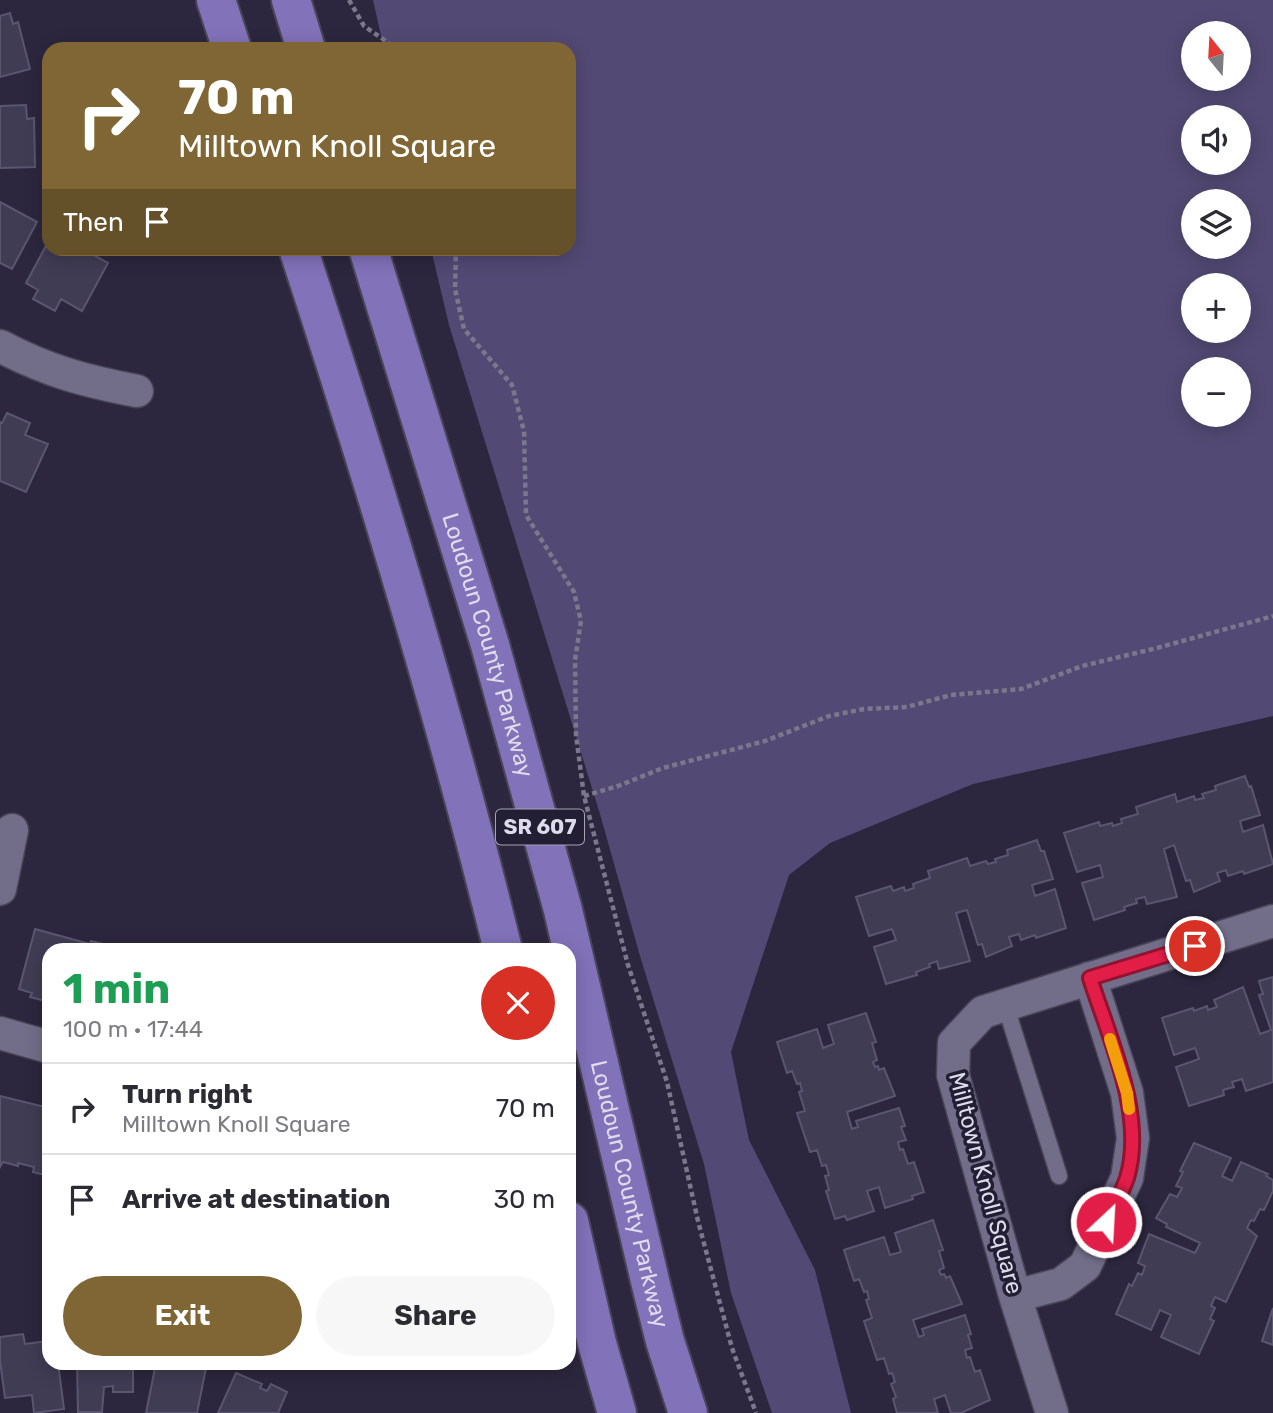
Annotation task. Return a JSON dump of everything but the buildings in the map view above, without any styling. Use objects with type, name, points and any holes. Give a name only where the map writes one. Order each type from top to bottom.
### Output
[{"type":"main road","points":[[216,0],[230,42]]},
{"type":"main road","points":[[291,0],[304,42]]},
{"type":"main road","name":"SR 607","points":[[301,256],[348,400],[416,627],[501,943]]},
{"type":"main road","name":"Loudoun County Parkway","points":[[370,256],[490,645],[570,943]]},
{"type":"main road","name":"Loudoun County Parkway","points":[[576,969],[664,1341],[688,1413]]},
{"type":"main road","points":[[576,1252],[597,1343],[617,1413]]},
{"type":"street","points":[[0,346],[32,363],[81,380],[137,391]]},
{"type":"street","points":[[0,889],[12,830]]},
{"type":"street","name":"Milltown Knoll Square","points":[[1052,1413],[1015,1296],[953,1074],[954,1043],[983,1012],[1273,921]]},
{"type":"street","points":[[1015,1296],[1061,1284],[1085,1266],[1127,1178],[1133,1138],[1127,1093],[1090,978]]},
{"type":"street","points":[[0,1033],[42,1045]]},
{"type":"lane","points":[[1005,1004],[1059,1176]]},
{"type":"path","points":[[349,0],[364,26],[387,42]]},
{"type":"path","points":[[456,256],[455,289],[464,330],[512,385],[524,431],[526,515],[574,592],[581,621],[575,660],[576,735],[584,796],[628,965],[667,1082],[698,1221],[732,1348],[755,1413]]},
{"type":"path","points":[[584,796],[663,768],[765,741],[829,716],[864,709],[907,707],[951,695],[1021,690],[1082,666],[1273,616]]},
{"type":"shaded area","points":[[373,0],[1273,0],[1273,716],[973,784],[830,843],[789,875],[731,1052],[749,1140],[815,1270],[851,1413],[772,1413],[731,1293],[704,1164],[640,956],[600,814],[449,325],[433,256],[576,256],[576,42],[382,42]]},
{"type":"slow traffic","points":[[1110,1039],[1127,1093],[1129,1109]]},
{"type":"route","points":[[1106,1222],[1127,1178],[1133,1138],[1127,1093],[1090,978],[1195,946]]}]
